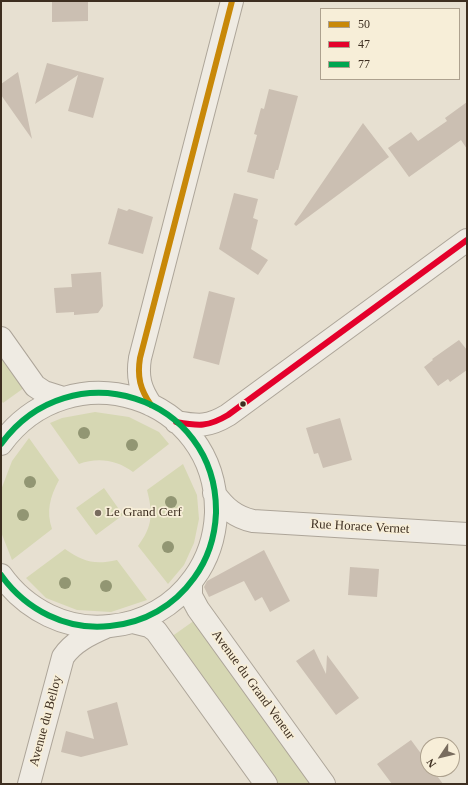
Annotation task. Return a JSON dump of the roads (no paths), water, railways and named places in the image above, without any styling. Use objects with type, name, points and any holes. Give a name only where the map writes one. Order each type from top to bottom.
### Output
[{"type":"street","points":[[151,405],[146,398],[139,381],[138,370],[140,358],[232,1]]},
{"type":"street","points":[[206,462],[210,440],[214,430],[228,415],[467,240]]},
{"type":"street","points":[[1,338],[35,386],[44,392],[63,398]]},
{"type":"street","points":[[105,393],[115,388],[129,377],[140,358]]},
{"type":"street","points":[[1,600],[32,606],[67,623],[93,627],[107,627],[133,622],[161,609],[177,598],[191,583],[202,566],[210,547],[216,517],[214,493],[209,471],[206,462],[192,439],[176,422],[151,405],[135,398],[105,393],[86,393],[63,398],[48,404],[17,424],[2,444]]},
{"type":"street","points":[[176,422],[199,426],[209,424],[228,415]]},
{"type":"street","points":[[2,416],[4,422],[2,444]]},
{"type":"street","points":[[214,493],[235,515],[253,521]]},
{"type":"street","points":[[210,547],[226,532],[237,526],[253,521]]},
{"type":"street","name":"Rue Horace Vernet","points":[[253,521],[467,534]]},
{"type":"street","points":[[1,575],[10,587],[32,606],[57,636],[62,649],[63,657]]},
{"type":"street","name":"Avenue du Grand Veneur","points":[[191,583],[191,596],[198,609],[324,784]]},
{"type":"street","points":[[133,622],[149,626],[156,631],[266,784]]},
{"type":"street","points":[[63,657],[68,650],[81,640],[107,627]]},
{"type":"street","name":"Avenue du Belloy","points":[[29,784],[63,657]]},
{"type":"place","name":"Le Grand Cerf","points":[[98,513]]}]
